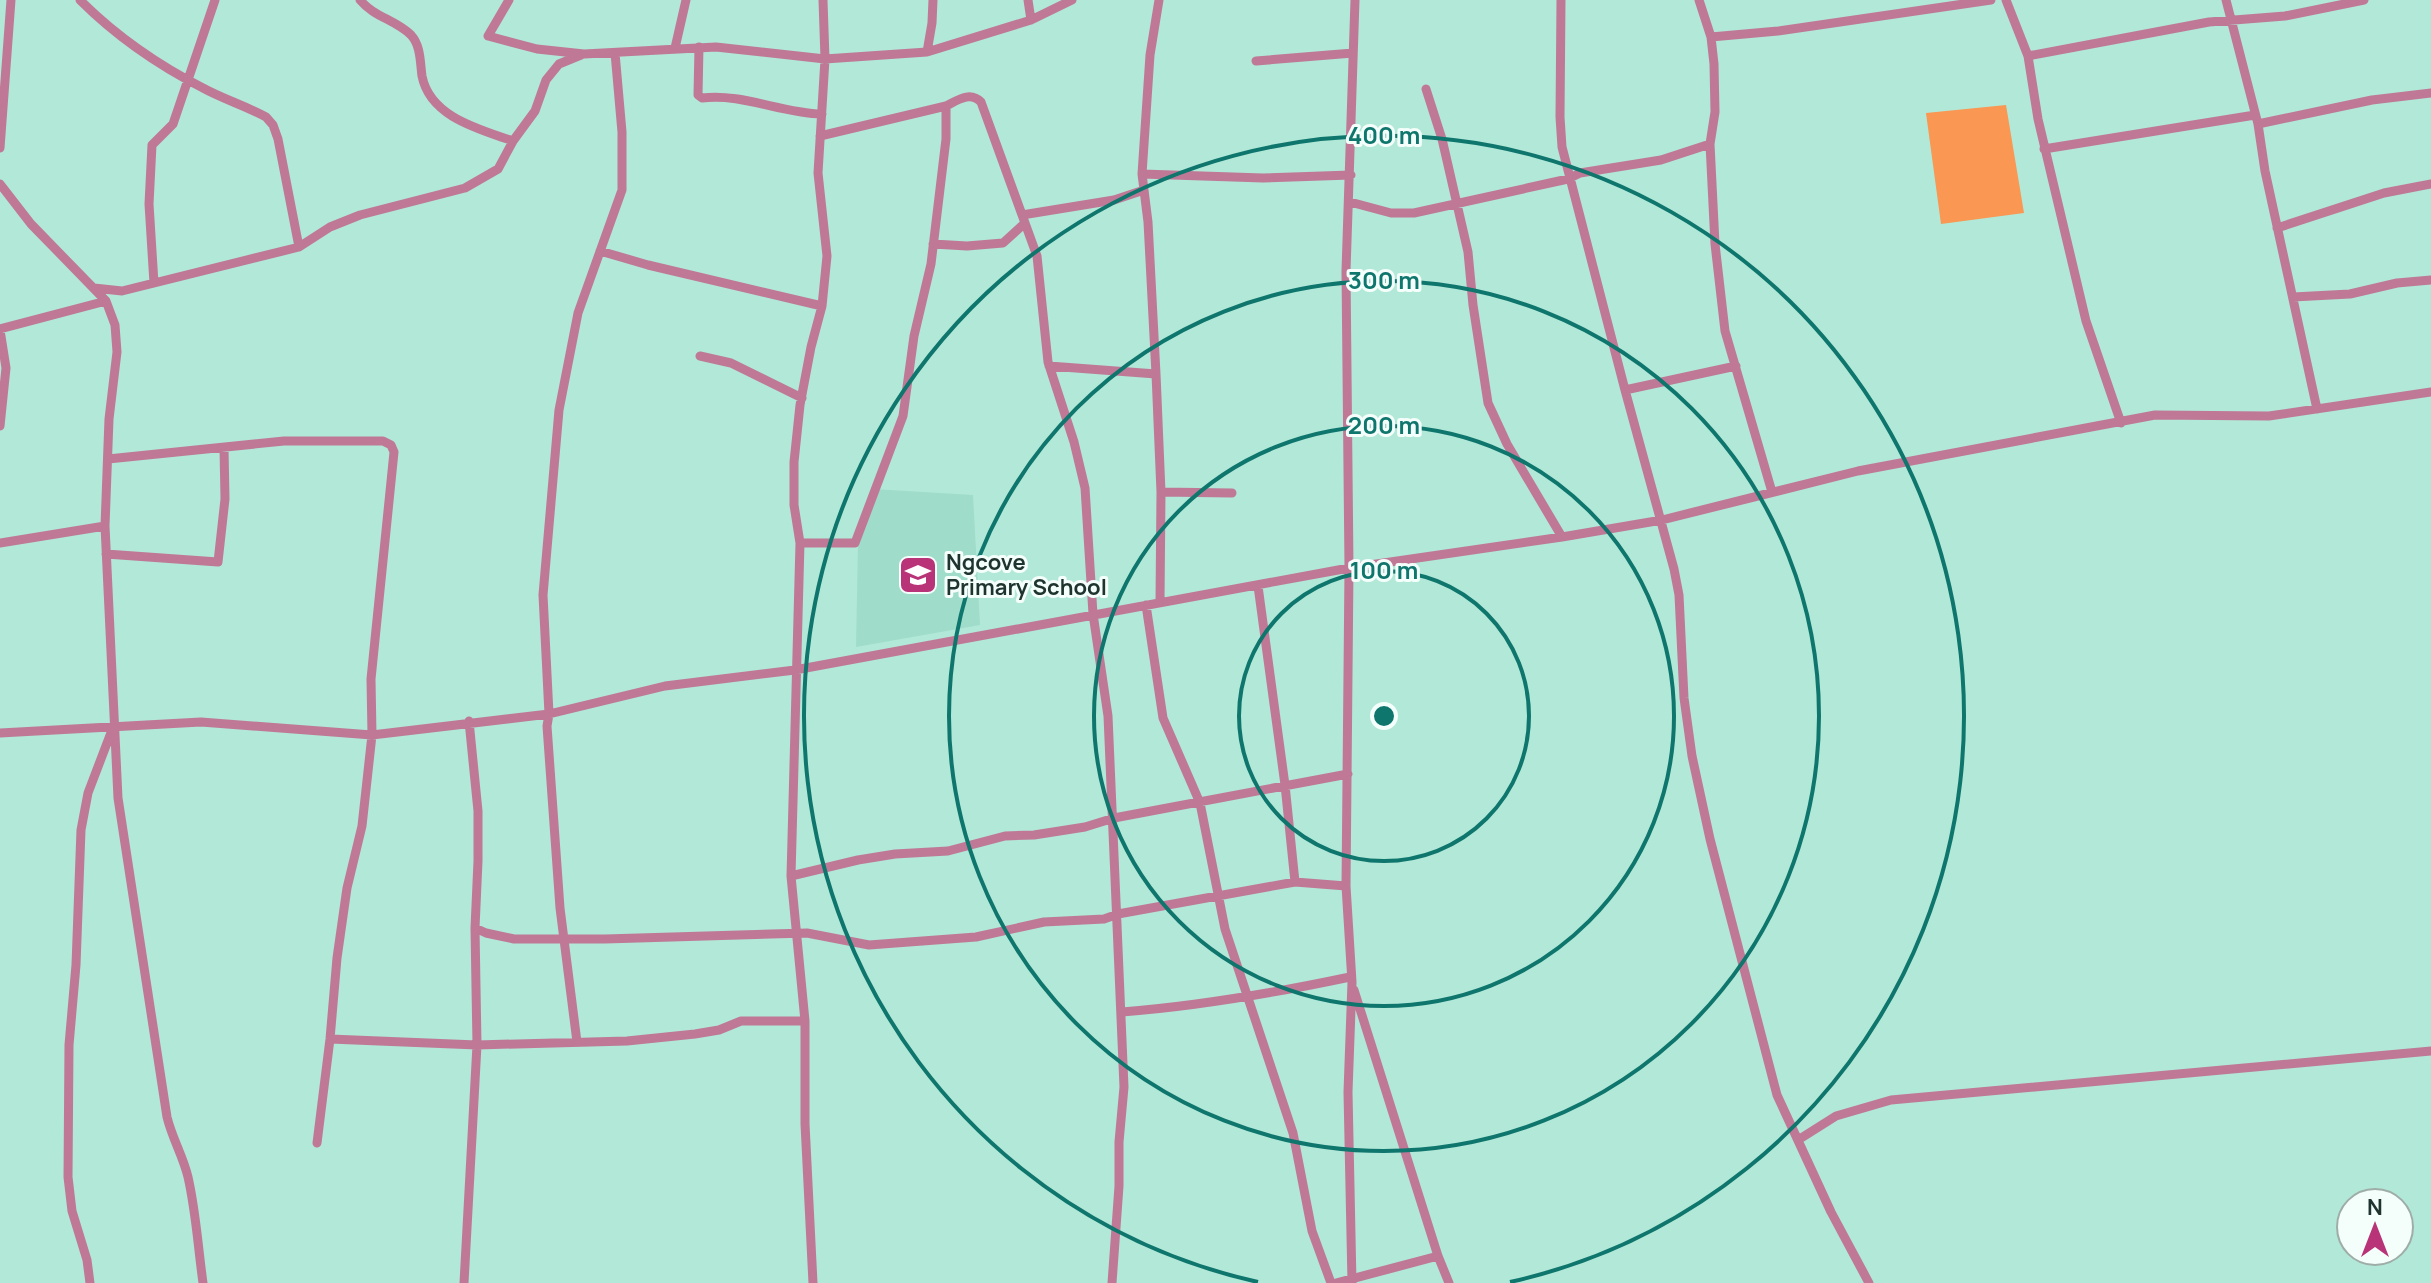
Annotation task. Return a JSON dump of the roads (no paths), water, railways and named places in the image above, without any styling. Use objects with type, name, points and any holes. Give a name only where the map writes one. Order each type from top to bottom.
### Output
[{"type":"street","points":[[0,148],[11,0]]},
{"type":"street","points":[[80,0],[103,23],[160,64],[266,117],[273,125],[299,247]]},
{"type":"street","points":[[154,283],[149,204],[152,145],[173,124],[215,0]]},
{"type":"street","points":[[360,0],[375,14],[411,34],[419,53],[428,94],[438,106],[486,133],[513,141]]},
{"type":"street","points":[[509,0],[488,36],[537,49],[584,54],[699,47],[825,59],[927,52],[1031,20],[1072,0]]},
{"type":"street","points":[[675,48],[686,0]]},
{"type":"street","points":[[813,1283],[805,1124],[805,1021],[791,876],[800,543],[794,505],[794,462],[802,398],[822,306],[827,256],[818,173],[825,59],[823,0]]},
{"type":"street","points":[[927,52],[933,0]]},
{"type":"street","points":[[1028,0],[1031,20]]},
{"type":"street","points":[[1159,0],[1150,55],[1142,174],[1148,222],[1161,492],[1160,602]]},
{"type":"street","points":[[1352,1281],[1348,1092],[1351,980],[1346,886],[1349,568],[1346,271],[1355,0]]},
{"type":"street","points":[[1561,0],[1560,117],[1568,179],[1662,520],[1679,595],[1687,725],[1710,839],[1777,1095],[1831,1212],[1869,1283]]},
{"type":"street","points":[[1699,0],[1711,37],[1715,78],[1715,112],[1710,144],[1725,331],[1772,492]]},
{"type":"street","points":[[1711,37],[1792,30],[1991,0]]},
{"type":"street","points":[[2006,0],[2028,56],[2044,149],[2086,321],[2121,423]]},
{"type":"street","points":[[2226,0],[2257,120],[2317,409]]},
{"type":"street","points":[[2028,56],[2230,20],[2285,16],[2364,0]]},
{"type":"street","points":[[699,47],[698,95],[702,98],[721,96],[797,113],[822,114]]},
{"type":"street","points":[[577,1042],[563,938],[547,726],[543,595],[559,410],[572,333],[622,190],[622,132],[615,53]]},
{"type":"street","points":[[1256,61],[1353,53]]},
{"type":"street","points":[[94,288],[122,291],[299,247],[330,227],[360,215],[465,188],[498,169],[513,141],[535,111],[546,80],[559,64],[584,54]]},
{"type":"street","points":[[1426,89],[1442,139],[1468,252],[1488,403],[1507,444],[1562,537]]},
{"type":"street","points":[[2044,149],[2431,93]]},
{"type":"street","points":[[820,136],[946,106],[965,96],[974,97],[981,102],[1037,256],[1042,324],[1049,366],[1074,442],[1085,488],[1093,614],[1108,716],[1124,1087],[1112,1283]]},
{"type":"street","points":[[800,543],[855,543],[903,416],[914,336],[925,298],[933,244],[946,139],[946,106]]},
{"type":"street","points":[[1350,202],[1401,214],[1455,205],[1568,179],[1580,173],[1661,160],[1710,144]]},
{"type":"street","points":[[1142,174],[1263,178],[1351,175]]},
{"type":"street","points":[[0,184],[31,224],[106,301],[115,325],[117,352],[105,526],[118,798],[167,1117],[189,1182],[203,1283]]},
{"type":"street","points":[[2277,228],[2384,193],[2431,184]]},
{"type":"street","points":[[933,244],[967,246],[1003,243],[1024,219],[1114,200],[1144,190]]},
{"type":"street","points":[[600,251],[822,306]]},
{"type":"street","points":[[2293,297],[2350,294],[2397,283],[2431,280]]},
{"type":"street","points":[[0,426],[6,368],[0,330],[106,301]]},
{"type":"street","points":[[700,356],[731,363],[802,398]]},
{"type":"street","points":[[1049,366],[1156,374]]},
{"type":"street","points":[[1625,390],[1736,366]]},
{"type":"street","points":[[0,733],[201,722],[372,735],[469,721],[549,714],[665,686],[795,670],[1349,568],[1662,520],[1881,466],[2155,415],[2269,416],[2431,392]]},
{"type":"street","points":[[108,459],[298,440],[377,440],[391,445],[394,452],[371,679],[372,735],[362,826],[347,888],[337,958],[317,1143]]},
{"type":"street","points":[[106,554],[218,562],[225,488],[224,448]]},
{"type":"street","points":[[1161,492],[1232,493]]},
{"type":"street","points":[[0,543],[105,526]]},
{"type":"street","points":[[1258,586],[1295,882]]},
{"type":"street","points":[[1146,605],[1163,718],[1200,803],[1225,929],[1293,1133],[1312,1231],[1334,1283],[1352,1281],[1438,1256]]},
{"type":"street","points":[[464,1283],[477,1045],[475,928],[478,811],[469,721]]},
{"type":"street","points":[[90,1283],[69,1189],[69,1045],[76,965],[81,830],[88,793],[114,727]]},
{"type":"street","points":[[791,876],[858,860],[948,851],[1005,836],[1085,827],[1114,818],[1348,774]]},
{"type":"street","points":[[475,928],[500,937],[563,938],[807,933],[869,945],[976,937],[1044,922],[1104,919],[1295,882],[1346,886]]},
{"type":"street","points":[[1122,1012],[1247,998],[1351,980]]},
{"type":"street","points":[[1351,980],[1449,1283]]},
{"type":"street","points":[[330,1039],[477,1045],[627,1041],[719,1030],[741,1021],[757,1019],[805,1021]]},
{"type":"street","points":[[1798,1140],[1836,1116],[1891,1100],[2431,1051]]},
{"type":"place","name":"Ngcove Primary School","points":[[918,575]]}]
